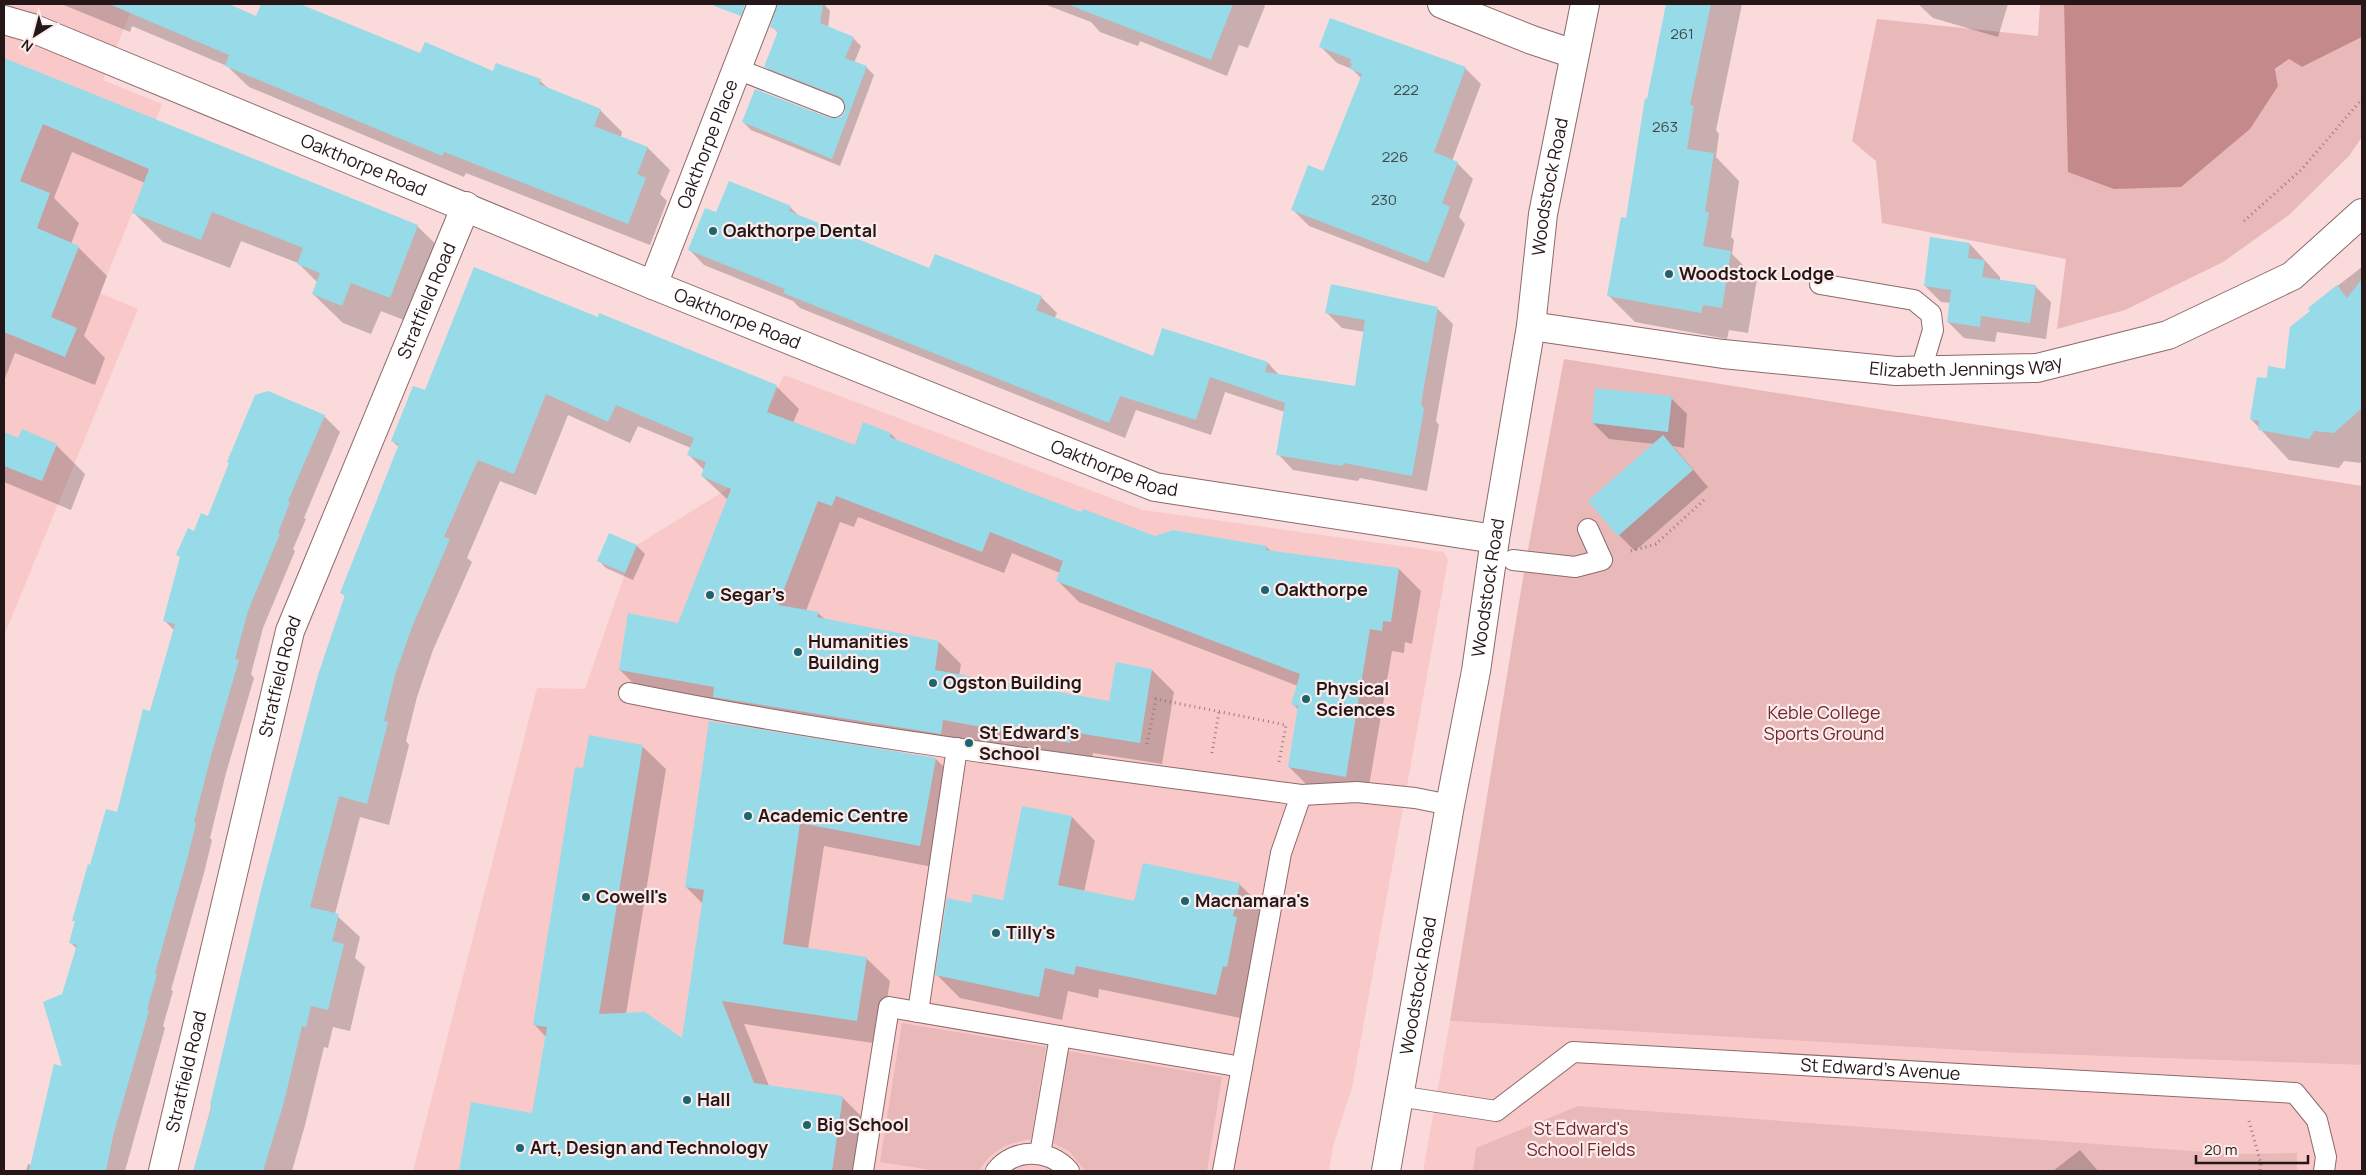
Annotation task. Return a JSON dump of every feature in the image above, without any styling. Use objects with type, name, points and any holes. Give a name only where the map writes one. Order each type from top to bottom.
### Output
[{"type":"street","name":"Oakthorpe Place","points":[[654,285],[762,4]]},
{"type":"street","points":[[1442,4],[1532,40],[1574,54]]},
{"type":"street","name":"Woodstock Road","points":[[1386,1171],[1450,805],[1476,672],[1495,539],[1531,326],[1543,214],[1585,4]]},
{"type":"street","name":"Oakthorpe Road","points":[[4,20],[32,28],[654,285],[1155,487],[1495,539]]},
{"type":"street","name":"Stratfield Road","points":[[163,1171],[290,631],[466,206]]},
{"type":"street","name":"Elizabeth Jennings Way","points":[[1531,326],[1723,354],[1896,371],[2037,368],[2168,335],[2292,276],[2362,213]]},
{"type":"lane","points":[[737,69],[834,107]]},
{"type":"lane","points":[[1820,284],[1914,300],[1931,314],[1933,330],[1921,370]]},
{"type":"lane","points":[[1513,560],[1575,566],[1602,560],[1588,529]]},
{"type":"lane","points":[[629,693],[734,714],[1142,774],[1301,795],[1357,792],[1415,798],[1450,805]]},
{"type":"lane","points":[[918,1012],[957,748]]},
{"type":"lane","points":[[1223,1171],[1280,853],[1301,795]]},
{"type":"lane","points":[[863,1171],[889,1007],[1242,1067]]},
{"type":"lane","points":[[1040,1154],[1060,1036]]},
{"type":"lane","name":"St Edward's Avenue","points":[[1398,1096],[1496,1111],[1573,1052],[2295,1093],[2317,1120],[2326,1157],[2324,1171]]},
{"type":"lane","points":[[996,1171],[1001,1164],[1015,1156],[1032,1153],[1048,1155],[1063,1163],[1070,1171]]},
{"type":"path","points":[[2244,221],[2302,169],[2362,99]]},
{"type":"path","points":[[1602,560],[1656,544],[1705,499]]},
{"type":"path","points":[[1142,774],[1156,699],[1286,724],[1274,792]]},
{"type":"path","points":[[1206,782],[1219,712]]},
{"type":"shaded area","points":[[4,4],[134,4],[103,80],[162,104],[142,156],[153,161],[100,293],[138,309],[4,636]]},
{"type":"shaded area","points":[[2064,4],[2362,4],[2362,37],[2302,67],[2289,59],[2275,69],[2278,86],[2250,129],[2181,187],[2114,189],[2068,172]]},
{"type":"shaded area","name":"St Edward's School","points":[[784,375],[1143,510],[1444,552],[1448,560],[1352,1088],[1333,1146],[1329,1171],[413,1171],[537,688],[585,689],[625,573],[637,545],[732,486]]},
{"type":"shaded area","points":[[1450,1021],[2016,1053],[2362,1065],[2362,1171],[1423,1171]]},
{"type":"green space","points":[[2040,4],[2064,4],[2067,66],[2278,86],[2275,70],[2289,59],[2302,67],[2362,37],[2362,137],[2349,156],[2289,215],[2223,262],[2125,310],[2057,329],[2066,259],[1882,223],[1876,161],[1852,141],[1877,19],[2038,36]]},
{"type":"green space","name":"Keble College Sports Ground","points":[[1564,359],[2362,486],[2362,1065],[2016,1053],[1450,1021],[1526,560]]},
{"type":"green space","points":[[902,1023],[1046,1047],[1031,1139],[1008,1145],[1001,1149],[989,1158],[979,1171],[938,1171],[880,1162]]},
{"type":"green space","points":[[1068,1051],[1222,1077],[1207,1171],[1085,1171],[1069,1151],[1053,1143]]},
{"type":"green space","name":"St Edward's School Fields","points":[[1578,1106],[2232,1154],[2297,1153],[2297,1171],[1473,1171],[1476,1148]]},
{"type":"building","points":[[109,4],[229,4],[256,16],[261,4],[300,4],[420,53],[425,42],[493,71],[496,63],[541,79],[539,84],[601,109],[594,126],[648,147],[637,174],[646,178],[628,224],[444,152],[442,156],[225,66],[229,55]]},
{"type":"building","points":[[715,4],[745,4],[741,16],[714,6]]},
{"type":"building","points":[[777,4],[823,4],[820,23],[854,37],[845,58],[867,66],[832,159],[742,122],[755,89],[830,118],[841,117],[845,111],[844,100],[838,96],[764,67],[778,31],[770,27]]},
{"type":"building","points":[[1072,4],[1233,4],[1211,60],[1072,6]]},
{"type":"building","points":[[1666,4],[1711,4],[1690,105],[1694,106],[1687,149],[1714,153],[1705,212],[1709,212],[1703,246],[1731,251],[1722,308],[1703,305],[1701,313],[1607,296],[1621,217],[1626,218],[1645,98],[1647,99]]},
{"type":"building","points":[[1330,18],[1466,67],[1434,152],[1458,162],[1442,203],[1450,207],[1428,263],[1291,210],[1308,165],[1323,171],[1362,74],[1350,69],[1351,59],[1319,47]]},
{"type":"building","points":[[4,58],[418,225],[390,298],[351,283],[342,306],[312,294],[320,273],[297,264],[303,248],[212,212],[201,240],[132,213],[149,169],[43,124],[20,181],[50,193],[37,228],[79,246],[51,317],[77,328],[65,357],[4,332]]},
{"type":"building","points":[[729,181],[791,206],[789,211],[929,268],[935,254],[1042,296],[1036,310],[1153,356],[1162,328],[1268,362],[1265,372],[1355,386],[1365,320],[1325,313],[1331,284],[1438,307],[1421,404],[1424,409],[1412,476],[1344,463],[1342,466],[1276,455],[1285,403],[1210,377],[1196,420],[1120,396],[1109,423],[783,293],[785,289],[688,250],[705,208],[716,212]]},
{"type":"building","points":[[1930,237],[1970,243],[1968,258],[1985,260],[1982,277],[2036,285],[2030,323],[1981,316],[1980,327],[1947,322],[1951,290],[1924,286]]},
{"type":"building","points":[[474,267],[598,317],[599,313],[777,385],[767,412],[855,445],[863,422],[891,433],[890,437],[1023,490],[1081,512],[1083,509],[1155,536],[1173,530],[1267,546],[1266,550],[1399,568],[1391,622],[1383,621],[1382,631],[1370,629],[1346,777],[1288,767],[1298,706],[1291,705],[1300,674],[1056,581],[1063,561],[990,532],[982,552],[836,496],[832,506],[818,501],[778,605],[819,612],[817,617],[939,641],[935,670],[1109,701],[1116,662],[1152,669],[1140,743],[1071,732],[1070,743],[943,720],[941,734],[713,697],[714,687],[619,670],[628,613],[678,623],[731,489],[701,476],[706,462],[687,455],[694,438],[616,405],[608,422],[546,394],[514,474],[478,460],[444,537],[450,539],[412,627],[395,675],[384,721],[388,722],[367,804],[339,796],[310,907],[339,914],[332,941],[344,944],[328,1010],[311,1006],[306,1027],[302,1026],[284,1102],[263,1171],[193,1171],[212,1106],[210,1105],[261,890],[318,675],[345,595],[340,593],[399,444],[391,441],[413,386],[425,390]]},
{"type":"building","points":[[2362,279],[2362,408],[2334,433],[2314,431],[2309,439],[2258,430],[2259,421],[2250,419],[2257,377],[2267,378],[2268,366],[2285,369],[2290,327],[2310,311],[2308,308],[2337,285],[2347,298]]},
{"type":"building","points":[[1595,388],[1672,396],[1668,432],[1592,423]]},
{"type":"building","points":[[268,391],[325,415],[288,501],[290,502],[278,533],[280,534],[248,611],[235,659],[239,660],[211,756],[194,822],[196,823],[188,856],[155,973],[157,974],[147,1010],[149,1011],[113,1136],[106,1171],[29,1171],[54,1064],[62,1066],[43,1002],[62,994],[77,945],[69,943],[75,921],[72,921],[88,864],[90,865],[106,809],[117,812],[143,709],[150,711],[175,624],[163,621],[180,557],[176,555],[188,528],[194,531],[201,513],[208,516],[229,463],[227,462],[255,395]]},
{"type":"building","points":[[22,429],[57,444],[42,481],[4,466],[4,432],[18,438]]},
{"type":"building","points":[[1663,435],[1693,470],[1618,536],[1588,501]]},
{"type":"building","points":[[609,533],[637,545],[625,573],[597,561]]},
{"type":"building","points":[[709,721],[936,758],[920,846],[800,823],[783,944],[867,957],[857,1021],[722,1001],[754,1083],[843,1096],[832,1171],[459,1171],[471,1102],[532,1113],[547,1027],[533,1025],[575,767],[583,768],[589,735],[643,745],[599,1014],[645,1012],[682,1038],[704,890],[685,887]]},
{"type":"building","name":"Macnamara's","points":[[1022,806],[1072,816],[1058,885],[1134,901],[1143,863],[1240,883],[1233,916],[1237,917],[1227,967],[1223,966],[1216,995],[1076,966],[1074,975],[1045,968],[1039,997],[935,975],[947,898],[971,903],[973,894],[1003,900]]},
{"type":"place","name":"Oakthorpe Dental","points":[[713,231]]},
{"type":"place","name":"Woodstock Lodge","points":[[1669,274]]},
{"type":"place","name":"Oakthorpe","points":[[1265,590]]},
{"type":"place","name":"Segar’s","points":[[710,595]]},
{"type":"place","name":"Humanities Building","points":[[798,652]]},
{"type":"place","name":"Ogston Building","points":[[933,683]]},
{"type":"place","name":"Physical Sciences","points":[[1306,699]]},
{"type":"place","name":"St Edward's School","points":[[969,743]]},
{"type":"place","name":"Academic Centre","points":[[748,816]]},
{"type":"place","name":"Cowell's","points":[[586,897]]},
{"type":"place","name":"Macnamara's","points":[[1185,901]]},
{"type":"place","name":"Tilly's","points":[[996,933]]},
{"type":"place","name":"Hall","points":[[687,1100]]},
{"type":"place","name":"Big School","points":[[807,1125]]},
{"type":"place","name":"Art, Design and Technology","points":[[520,1148]]}]
